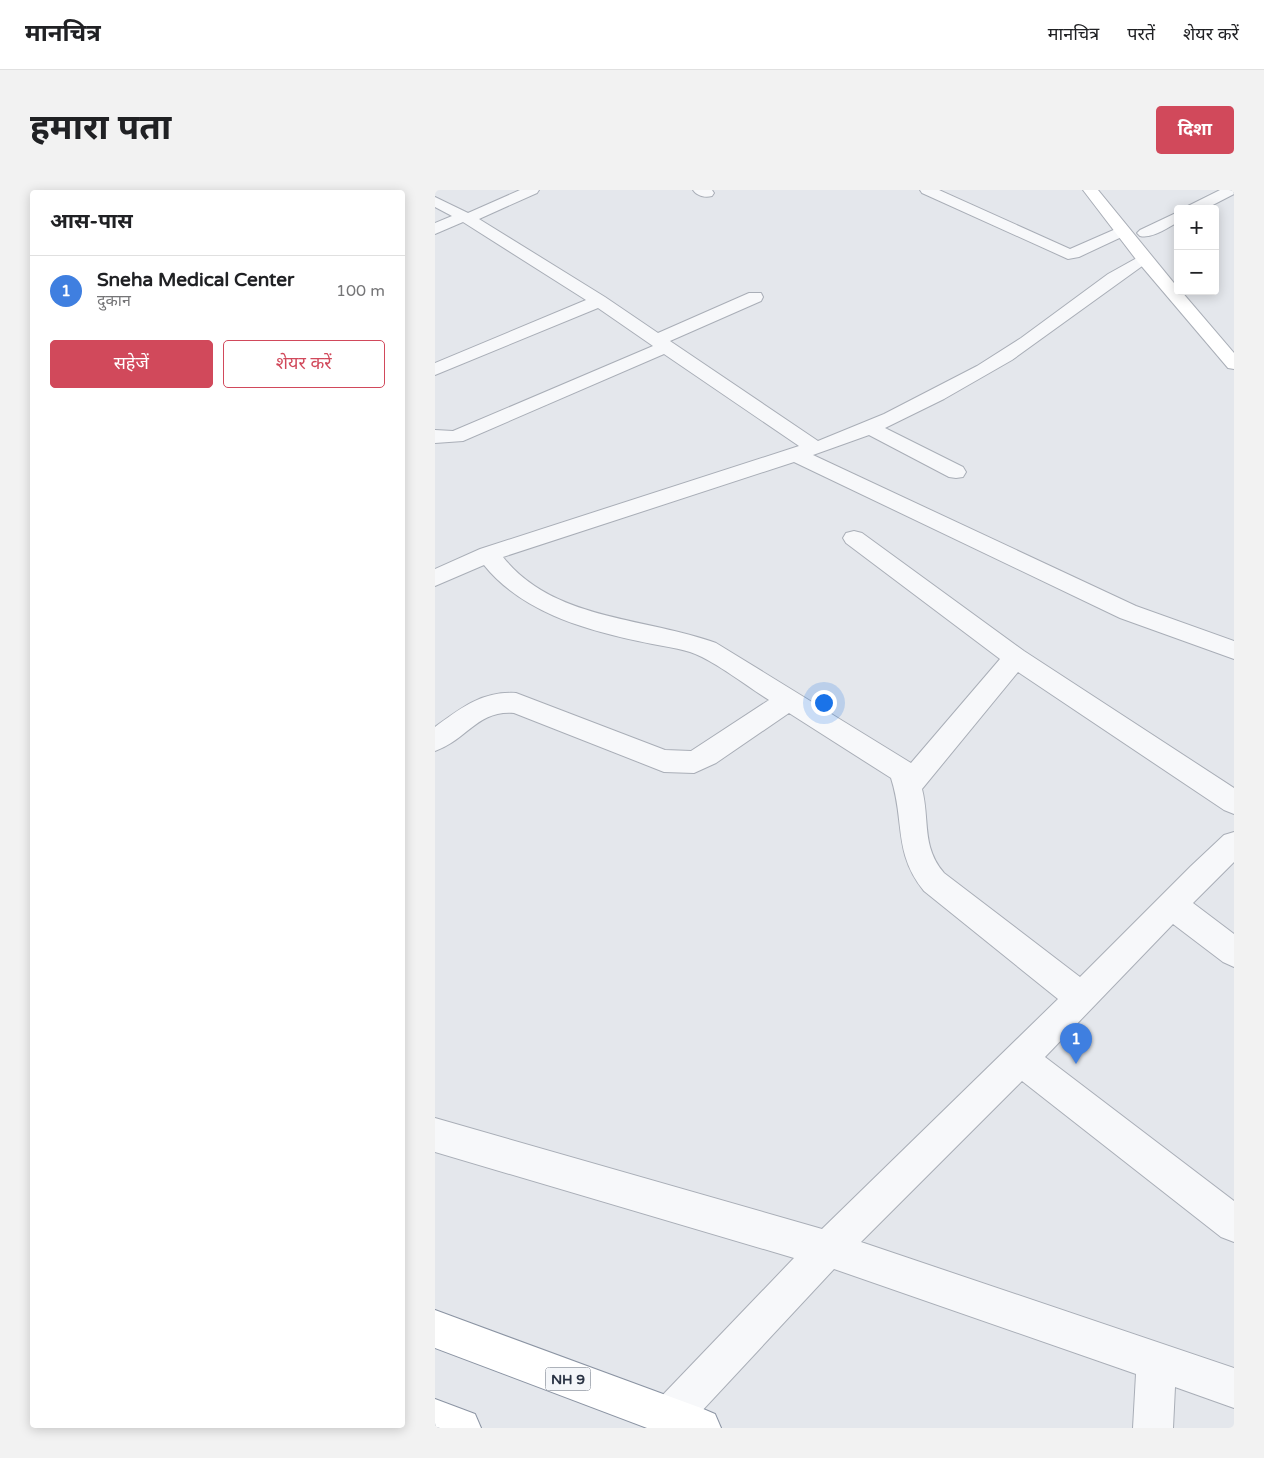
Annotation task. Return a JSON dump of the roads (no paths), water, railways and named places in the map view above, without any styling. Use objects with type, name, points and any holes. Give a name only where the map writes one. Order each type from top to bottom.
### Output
[{"type":"main road","points":[[1090,190],[1140,238],[1165,257]]},
{"type":"main road","points":[[1140,238],[1234,364]]},
{"type":"main road","name":"NH 9","points":[[435,1329],[685,1423]]},
{"type":"main road","points":[[435,1419],[461,1428]]},
{"type":"street","points":[[435,229],[532,190]]},
{"type":"street","points":[[927,190],[1068,254],[1140,238],[1174,218]]},
{"type":"street","points":[[1201,205],[1231,190]]},
{"type":"street","points":[[1217,197],[1234,202]]},
{"type":"street","points":[[435,201],[599,301],[815,448]]},
{"type":"street","points":[[437,574],[488,554],[815,448],[870,428],[958,383],[1001,358],[1122,271],[1140,238]]},
{"type":"street","points":[[435,436],[439,438],[456,437],[663,343],[755,297]]},
{"type":"street","points":[[435,370],[599,301]]},
{"type":"street","points":[[870,428],[956,472]]},
{"type":"street","points":[[794,454],[1128,612],[1234,650]]},
{"type":"street","points":[[853,538],[1015,658],[1234,802]]},
{"type":"street","points":[[488,554],[508,578],[535,597],[589,619],[618,628],[690,642],[707,649],[902,771],[908,786],[914,843],[924,871],[934,882],[1081,997]]},
{"type":"street","points":[[908,786],[1015,658]]},
{"type":"street","points":[[435,740],[481,708],[493,702],[503,701],[516,703],[664,761],[694,762],[788,700]]},
{"type":"street","points":[[685,1423],[827,1249],[1021,1059],[1234,844]]},
{"type":"street","points":[[1172,905],[1234,952]]},
{"type":"street","points":[[1021,1059],[1234,1224]]},
{"type":"street","points":[[435,1136],[827,1249],[1234,1388]]},
{"type":"street","points":[[1153,1428],[1156,1362]]},
{"type":"place","name":"Sneha Medical Center","points":[[1076,1064]]}]
